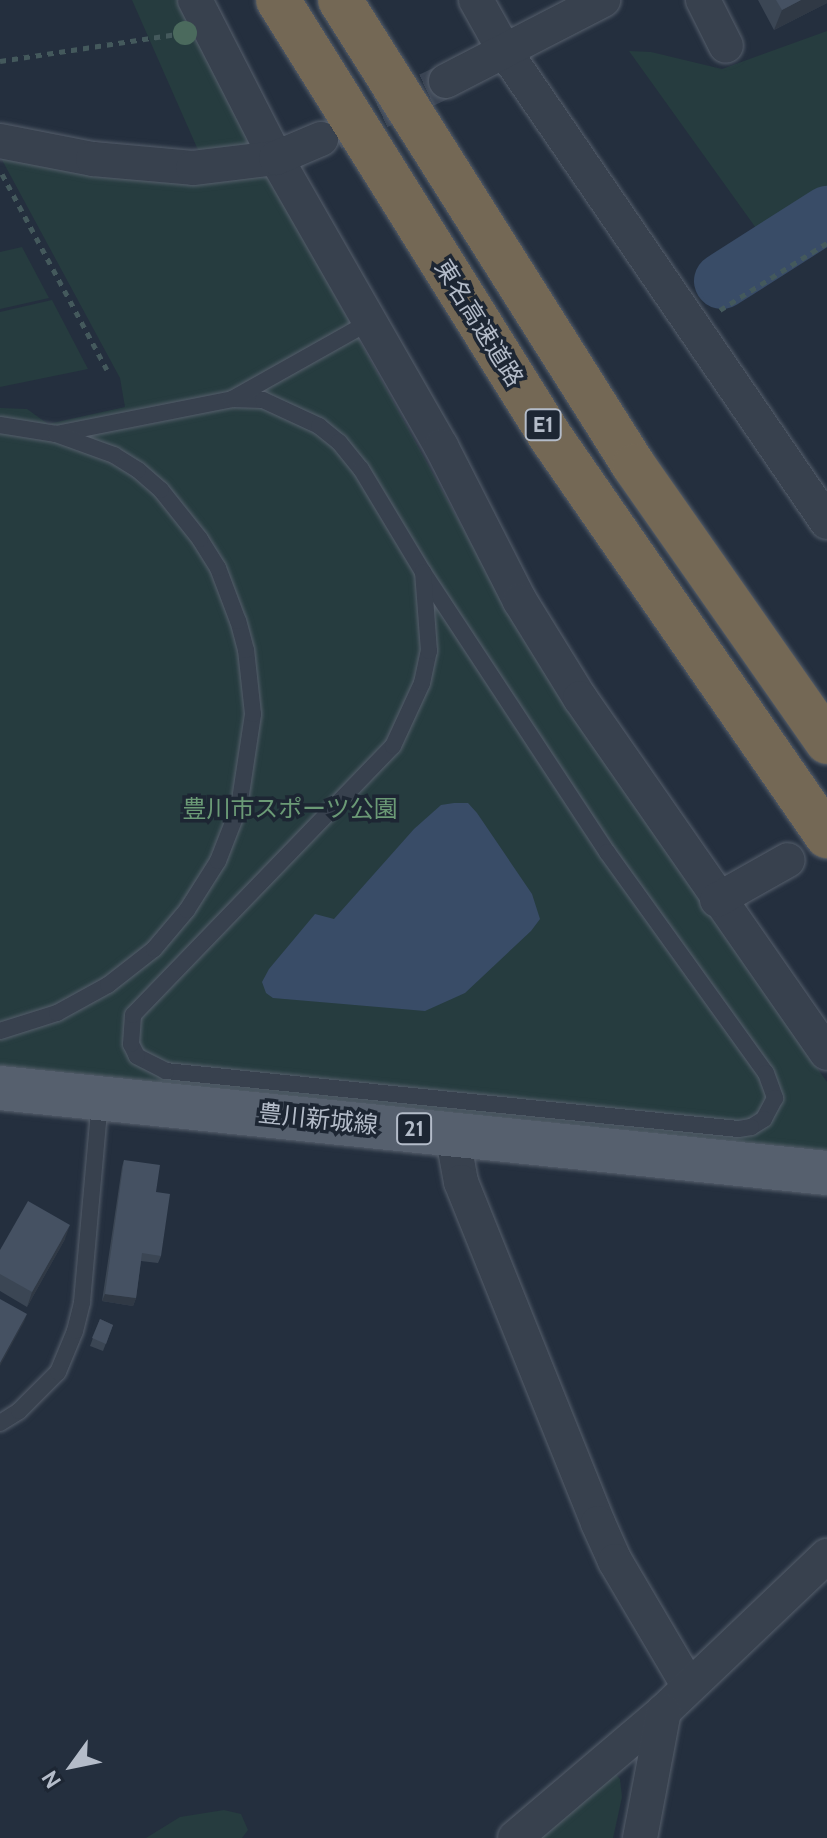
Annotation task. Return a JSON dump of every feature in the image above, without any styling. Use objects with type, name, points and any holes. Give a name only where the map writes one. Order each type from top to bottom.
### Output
[{"type":"highway","name":"東名高速道路","points":[[278,0],[550,436],[827,836]]},
{"type":"highway","name":"E1","points":[[340,0],[634,466],[827,742]]},
{"type":"main road","name":"豊川新城線","points":[[0,1088],[827,1173]]},
{"type":"street","points":[[476,0],[504,50],[827,522]]},
{"type":"street","points":[[446,81],[603,0]]},
{"type":"street","points":[[703,0],[726,46]]},
{"type":"street","points":[[203,14],[276,158],[441,446],[520,601],[580,698],[717,900],[827,1053]]},
{"type":"street","points":[[0,141],[93,159],[193,168],[276,158],[321,139]]},
{"type":"street","points":[[717,900],[788,860]]},
{"type":"street","points":[[452,1133],[461,1182],[598,1523],[615,1561],[688,1685]]},
{"type":"street","points":[[515,1838],[664,1711],[827,1556]]},
{"type":"street","points":[[640,1838],[664,1711]]},
{"type":"lane","points":[[232,399],[371,321]]},
{"type":"lane","points":[[56,434],[232,399],[263,400],[291,411],[319,426],[339,442],[361,469],[423,572],[607,852],[766,1073],[775,1098],[764,1119],[751,1127],[738,1129],[166,1071],[149,1065],[137,1056],[131,1044],[133,1015],[393,746],[422,683],[429,651],[423,572]]},
{"type":"lane","points":[[0,425],[56,434],[114,455],[161,490],[200,539],[229,594],[246,650],[251,729],[246,776],[231,832],[205,885],[187,910],[154,949],[108,985],[57,1013],[0,1031]]},
{"type":"lane","points":[[0,1423],[19,1411],[58,1372],[75,1331],[82,1302],[100,1097]]},
{"type":"path","points":[[0,61],[203,14]]},
{"type":"path","points":[[0,169],[107,370]]},
{"type":"path","points":[[695,326],[827,243]]},
{"type":"green space","points":[[132,0],[179,0],[257,149],[202,159]]},
{"type":"green space","points":[[827,31],[827,202],[766,242],[629,51],[651,52],[722,69]]},
{"type":"green space","name":"豊川市スポーツ公園","points":[[1,158],[265,174],[273,183],[514,621],[561,699],[827,1082],[827,1157],[0,1072],[0,408],[27,409],[48,424],[125,407],[120,378]]},
{"type":"green space","points":[[22,247],[49,298],[0,309],[0,252]]},
{"type":"green space","points":[[52,300],[88,369],[0,387],[0,312]]},
{"type":"green space","points":[[610,1768],[620,1779],[622,1797],[613,1838],[526,1838]]},
{"type":"green space","points":[[224,1810],[241,1814],[248,1830],[242,1838],[146,1838],[180,1817]]},
{"type":"water","points":[[468,803],[477,813],[532,894],[540,919],[531,931],[465,993],[425,1011],[273,998],[266,993],[262,982],[269,969],[315,914],[334,919],[414,829],[441,805]]},
{"type":"building","points":[[776,0],[801,0],[782,10]]},
{"type":"building","points":[[124,1160],[160,1165],[156,1192],[170,1194],[161,1256],[142,1253],[136,1298],[105,1294]]},
{"type":"building","points":[[28,1201],[70,1225],[32,1292],[0,1274],[0,1250]]},
{"type":"building","points":[[0,1299],[27,1314],[0,1363]]},
{"type":"building","points":[[100,1319],[113,1325],[106,1344],[92,1338]]},
{"type":"waterway","points":[[722,281],[827,214]]},
{"type":"tunnel","points":[[334,133],[446,81]]}]
